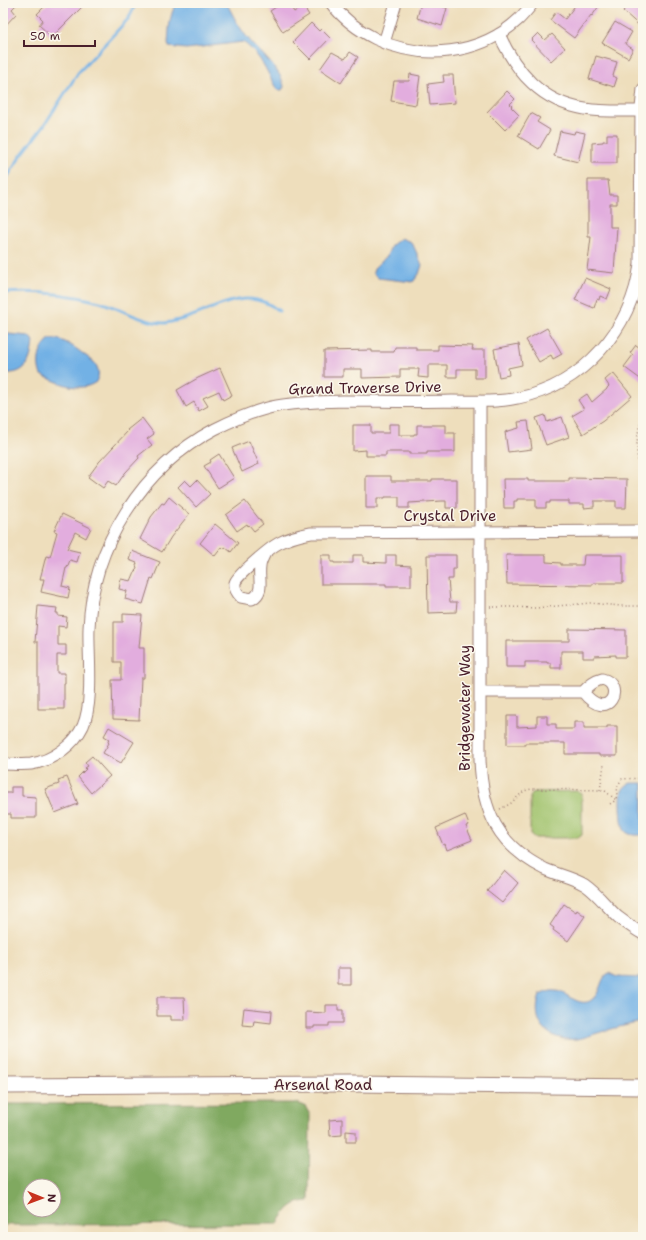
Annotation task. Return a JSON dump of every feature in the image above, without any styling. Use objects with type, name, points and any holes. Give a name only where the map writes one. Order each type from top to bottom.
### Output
[{"type":"street","points":[[331,3],[347,22],[384,43],[408,50],[446,52],[474,45],[499,34],[519,19],[533,3]]},
{"type":"street","points":[[384,43],[396,3]]},
{"type":"street","points":[[499,34],[514,63],[533,85],[545,94],[558,101],[585,109],[597,111],[641,111]]},
{"type":"street","name":"Grand Traverse Drive","points":[[3,764],[32,764],[47,759],[66,748],[80,732],[89,704],[89,624],[92,602],[105,556],[121,521],[139,493],[168,462],[189,446],[215,429],[245,415],[288,404],[329,402],[480,401],[520,398],[554,386],[581,369],[593,359],[612,338],[621,324],[635,291],[640,264],[641,111],[643,90]]},
{"type":"street","name":"Bridgewater Way","points":[[480,401],[481,781],[489,812],[498,829],[511,845],[522,855],[550,871],[584,885],[598,896],[617,916],[643,934]]},
{"type":"street","name":"Crystal Drive","points":[[264,555],[277,544],[294,536],[311,532],[643,531]]},
{"type":"street","points":[[480,692],[583,692]]},
{"type":"street","name":"Arsenal Road","points":[[3,1086],[359,1084],[643,1087]]},
{"type":"path","points":[[643,412],[637,446],[638,464],[643,476]]},
{"type":"path","points":[[480,607],[510,606],[535,608],[590,603],[620,606],[643,606]]},
{"type":"path","points":[[600,790],[604,765]]},
{"type":"path","points":[[610,804],[616,800],[618,785],[622,779],[643,778]]},
{"type":"path","points":[[489,812],[510,804],[521,793],[527,790],[604,790],[616,800]]},
{"type":"green space","points":[[577,791],[582,794],[582,835],[578,838],[535,838],[530,834],[530,797],[534,792]]},
{"type":"green space","points":[[297,1103],[305,1106],[310,1115],[309,1201],[298,1203],[290,1207],[278,1224],[3,1225],[3,1104]]},
{"type":"water","points":[[177,3],[227,4],[248,39],[279,73],[284,87],[282,90],[278,90],[276,88],[260,59],[243,42],[186,49],[169,47],[170,22],[172,12]]},
{"type":"water","points":[[401,238],[411,242],[414,247],[422,265],[419,274],[413,282],[378,278],[373,273],[374,268],[387,256],[391,246]]},
{"type":"water","points":[[3,335],[29,336],[33,341],[31,355],[26,366],[17,372],[3,373]]},
{"type":"water","points":[[50,339],[61,340],[67,343],[94,362],[98,372],[96,382],[83,387],[68,386],[41,375],[39,360],[41,351],[46,342]]},
{"type":"water","points":[[631,783],[643,783],[643,835],[629,834],[624,828],[621,794],[626,786]]},
{"type":"water","points":[[609,973],[617,977],[643,978],[643,1022],[622,1026],[577,1039],[558,1037],[550,1034],[544,1029],[537,1014],[540,995],[549,991],[555,991],[563,993],[581,1002],[590,1001],[597,994],[604,978]]},
{"type":"building","points":[[3,3],[18,3],[12,9],[16,14],[3,28]]},
{"type":"building","points":[[48,3],[86,3],[52,37],[39,25],[43,20],[37,14]]},
{"type":"building","points":[[282,3],[288,3],[294,12],[303,6],[309,15],[283,32],[270,11]]},
{"type":"building","points":[[421,3],[431,3],[447,8],[442,26],[417,18]]},
{"type":"building","points":[[577,3],[601,3],[574,38],[550,20],[556,12],[565,19]]},
{"type":"building","points":[[630,3],[643,3],[643,29],[623,11]]},
{"type":"building","points":[[615,22],[632,32],[625,44],[633,49],[628,58],[602,43]]},
{"type":"building","points":[[311,23],[319,31],[321,29],[330,38],[310,59],[293,42]]},
{"type":"building","points":[[538,33],[545,40],[552,34],[565,48],[551,61],[531,40]]},
{"type":"building","points":[[332,52],[345,59],[350,52],[358,57],[341,83],[320,69]]},
{"type":"building","points":[[596,56],[617,62],[613,76],[617,78],[614,87],[589,79]]},
{"type":"building","points":[[410,74],[420,76],[416,105],[391,101],[394,81],[409,81]]},
{"type":"building","points":[[443,75],[453,75],[455,103],[430,105],[428,84],[444,82]]},
{"type":"building","points":[[507,91],[515,99],[510,104],[512,106],[511,107],[519,115],[505,130],[487,112]]},
{"type":"building","points":[[531,113],[540,118],[537,122],[550,130],[539,149],[518,136]]},
{"type":"building","points":[[560,131],[574,134],[575,131],[585,133],[578,162],[554,156]]},
{"type":"building","points":[[607,134],[617,134],[617,163],[592,163],[592,143],[607,141]]},
{"type":"building","points":[[588,180],[608,180],[610,195],[617,195],[617,204],[610,204],[610,227],[617,227],[614,273],[587,270],[591,237],[588,237]]},
{"type":"building","points":[[585,278],[611,289],[607,299],[600,296],[599,300],[597,299],[594,308],[575,300]]},
{"type":"building","points":[[547,328],[562,354],[553,359],[551,355],[539,362],[526,340]]},
{"type":"building","points":[[519,344],[522,365],[508,368],[509,375],[499,377],[494,349]]},
{"type":"building","points":[[438,345],[473,346],[472,350],[485,350],[485,378],[475,378],[475,369],[457,369],[457,377],[447,377],[447,365],[428,365],[428,378],[418,377],[419,369],[400,369],[400,377],[362,378],[362,369],[343,369],[343,377],[324,377],[324,351],[372,350],[372,352],[394,352],[395,347],[416,347],[416,350],[438,350]]},
{"type":"building","points":[[636,345],[643,350],[643,381],[624,367],[633,355],[630,353]]},
{"type":"building","points":[[220,368],[232,395],[223,400],[219,391],[203,398],[208,406],[199,411],[194,402],[186,407],[177,390]]},
{"type":"building","points":[[613,373],[632,396],[603,421],[583,434],[572,416],[584,409],[578,400],[587,394],[592,402],[607,389],[609,386],[605,380]]},
{"type":"building","points":[[545,415],[547,422],[562,417],[569,437],[546,445],[536,418]]},
{"type":"building","points":[[142,418],[154,434],[147,439],[152,445],[138,456],[139,458],[125,473],[116,486],[108,481],[103,488],[88,477],[99,462],[128,431],[127,430]]},
{"type":"building","points":[[528,421],[532,449],[508,452],[505,432],[519,428],[518,422]]},
{"type":"building","points":[[389,424],[399,424],[399,435],[417,434],[417,425],[446,425],[446,433],[455,433],[455,452],[427,452],[427,454],[409,454],[409,452],[386,452],[386,456],[366,456],[366,450],[353,451],[353,425],[371,425],[371,433],[389,433]]},
{"type":"building","points":[[249,441],[259,464],[242,472],[232,448]]},
{"type":"building","points":[[219,454],[234,478],[218,488],[204,466],[211,462],[210,460]]},
{"type":"building","points":[[366,476],[391,476],[391,481],[432,481],[432,479],[457,479],[457,508],[446,508],[446,501],[442,501],[409,503],[409,508],[399,508],[399,497],[385,497],[377,498],[377,508],[366,508]]},
{"type":"building","points":[[569,478],[627,479],[626,508],[616,508],[616,501],[594,501],[594,507],[584,508],[584,504],[569,504],[569,501],[550,501],[550,503],[546,503],[546,508],[536,508],[536,499],[517,499],[517,501],[514,501],[514,508],[504,508],[503,479],[528,479],[528,481],[569,481]]},
{"type":"building","points":[[185,480],[191,486],[197,480],[210,494],[196,507],[178,487]]},
{"type":"building","points":[[169,497],[189,514],[171,537],[162,552],[140,539],[151,517]]},
{"type":"building","points":[[245,501],[263,524],[254,531],[247,524],[237,531],[226,515]]},
{"type":"building","points":[[62,514],[91,528],[86,538],[75,532],[67,549],[80,552],[77,562],[70,560],[66,568],[62,586],[70,588],[68,598],[41,592],[44,579],[40,579],[46,556],[50,557],[57,532],[54,531]]},
{"type":"building","points":[[215,524],[238,543],[231,552],[225,547],[224,549],[222,547],[215,556],[200,543]]},
{"type":"building","points":[[132,551],[160,562],[153,579],[151,578],[143,604],[125,599],[127,591],[119,589],[121,579],[131,581],[137,567],[137,563],[129,560]]},
{"type":"building","points":[[321,555],[331,555],[331,562],[334,563],[353,563],[353,555],[363,555],[363,562],[386,563],[386,555],[396,555],[396,565],[411,566],[411,586],[386,586],[386,584],[321,584]]},
{"type":"building","points":[[427,555],[456,555],[456,569],[453,569],[453,579],[448,579],[450,602],[457,602],[456,612],[428,613]]},
{"type":"building","points":[[506,555],[546,555],[546,562],[561,563],[561,565],[583,565],[584,555],[623,555],[623,583],[593,583],[593,585],[507,584]]},
{"type":"building","points":[[38,606],[57,608],[56,613],[58,613],[58,616],[67,617],[66,627],[58,626],[58,645],[66,645],[66,655],[57,655],[57,673],[65,673],[64,709],[38,709],[38,642],[35,642]]},
{"type":"building","points":[[123,614],[142,615],[139,648],[144,648],[144,678],[141,678],[139,720],[113,719],[112,680],[121,680],[121,662],[114,662],[114,622],[123,622]]},
{"type":"building","points":[[569,629],[626,630],[626,657],[616,657],[616,655],[583,658],[583,651],[561,651],[561,668],[551,668],[551,663],[547,662],[525,662],[525,667],[506,667],[506,641],[569,641]]},
{"type":"building","points":[[507,716],[517,716],[517,727],[537,726],[537,716],[547,716],[547,724],[556,724],[556,729],[574,729],[574,722],[584,722],[584,728],[607,728],[607,726],[617,726],[617,756],[599,756],[599,754],[565,754],[565,743],[525,743],[525,745],[507,745]]},
{"type":"building","points":[[109,727],[134,742],[121,763],[103,753],[109,743],[109,739],[104,736]]},
{"type":"building","points":[[92,756],[110,776],[91,793],[78,777],[88,766],[85,762]]},
{"type":"building","points":[[67,777],[78,804],[55,813],[45,789],[59,784],[58,780]]},
{"type":"building","points":[[11,787],[22,787],[22,796],[36,797],[36,818],[11,818],[11,814],[3,814],[3,793],[11,793]]},
{"type":"building","points":[[465,815],[469,825],[466,826],[472,840],[447,850],[445,844],[443,845],[436,828]]},
{"type":"building","points":[[504,870],[518,883],[502,903],[487,891]]},
{"type":"building","points":[[564,904],[576,912],[577,910],[585,916],[568,941],[553,930],[554,928],[550,925]]},
{"type":"building","points":[[338,968],[351,968],[351,985],[338,985]]},
{"type":"building","points":[[157,997],[184,997],[185,1020],[171,1020],[171,1016],[157,1016]]},
{"type":"building","points":[[326,1005],[338,1005],[338,1010],[343,1010],[343,1023],[329,1023],[329,1026],[314,1026],[314,1028],[306,1028],[306,1012],[326,1013]]},
{"type":"building","points":[[244,1008],[272,1011],[271,1023],[254,1021],[253,1026],[242,1025]]},
{"type":"building","points":[[342,1119],[342,1135],[330,1136],[329,1120]]},
{"type":"building","points":[[346,1131],[356,1132],[356,1142],[346,1142]]},
{"type":"waterway","points":[[3,184],[20,157],[45,124],[78,73],[129,18],[136,3]]},
{"type":"waterway","points":[[3,293],[40,293],[76,297],[100,302],[148,321],[164,323],[192,316],[217,306],[241,299],[254,299],[266,303],[279,311]]}]
